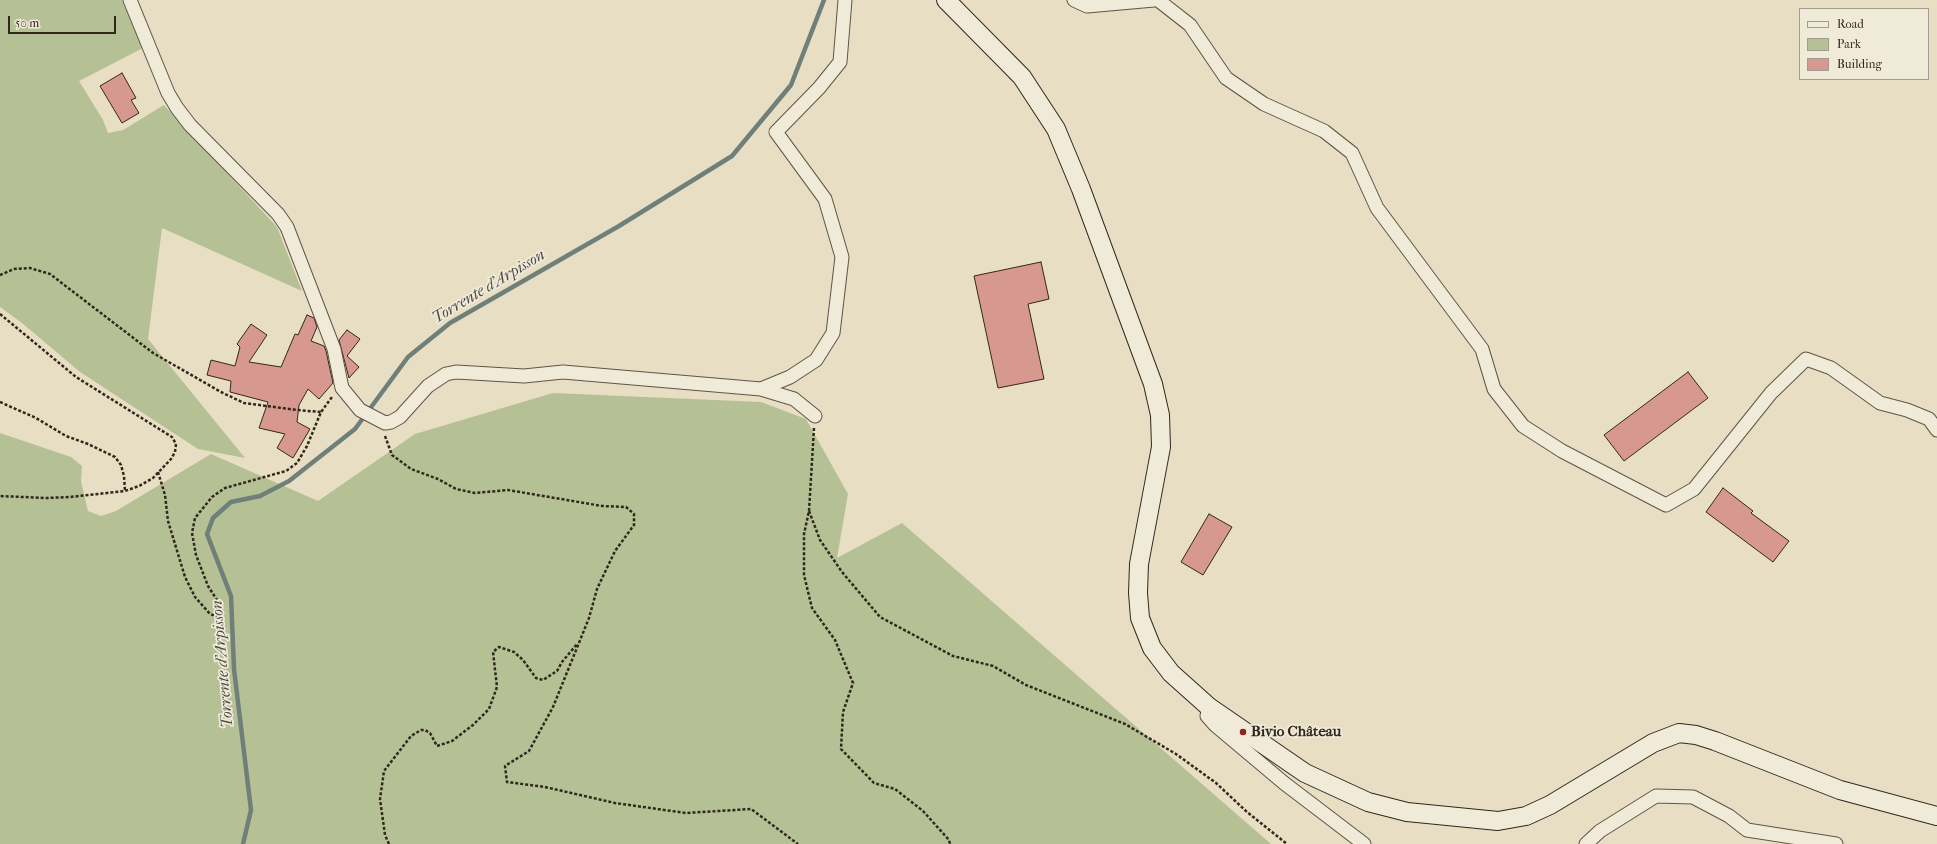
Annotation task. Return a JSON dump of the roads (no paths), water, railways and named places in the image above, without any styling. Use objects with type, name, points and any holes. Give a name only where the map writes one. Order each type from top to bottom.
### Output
[{"type":"main road","points":[[946,0],[1022,77],[1056,130],[1081,189],[1151,377],[1160,415],[1161,447],[1139,564],[1138,593],[1140,618],[1152,648],[1171,673],[1209,707],[1243,732],[1305,773],[1368,802],[1407,812],[1498,821],[1526,816],[1550,805],[1652,743],[1678,733],[1696,735],[1715,741],[1840,790],[1937,816]]},
{"type":"street","points":[[130,0],[168,93],[177,108],[190,124],[278,214],[287,227],[334,349],[342,388],[360,410],[380,421],[392,422],[400,417],[428,386],[446,374],[456,372],[524,376],[563,372],[761,389],[794,399],[815,416]]},
{"type":"street","points":[[761,389],[790,377],[816,360],[833,333],[842,257],[825,199],[776,132],[819,88],[840,62],[846,0]]},
{"type":"street","points":[[1074,0],[1087,6],[1154,0]]},
{"type":"street","points":[[1158,0],[1190,25],[1226,78],[1264,104],[1324,131],[1352,152],[1377,208],[1482,349],[1494,389],[1523,426],[1562,451],[1666,505],[1694,489],[1771,393],[1806,359],[1831,368],[1880,403],[1907,410],[1929,419],[1937,430]]},
{"type":"street","points":[[1209,707],[1207,716],[1215,725],[1284,783],[1364,844]]},
{"type":"street","points":[[1586,844],[1600,831],[1656,796],[1693,797],[1728,816],[1747,830],[1836,844]]},
{"type":"waterway","name":"Torrente d'Arpisson","points":[[243,844],[251,810],[234,669],[231,596],[207,534],[213,518],[231,502],[260,496],[289,481],[355,429],[408,357],[450,323],[619,226],[732,156],[791,85],[824,0]]},
{"type":"place","name":"Bivio Château","points":[[1243,732]]}]
